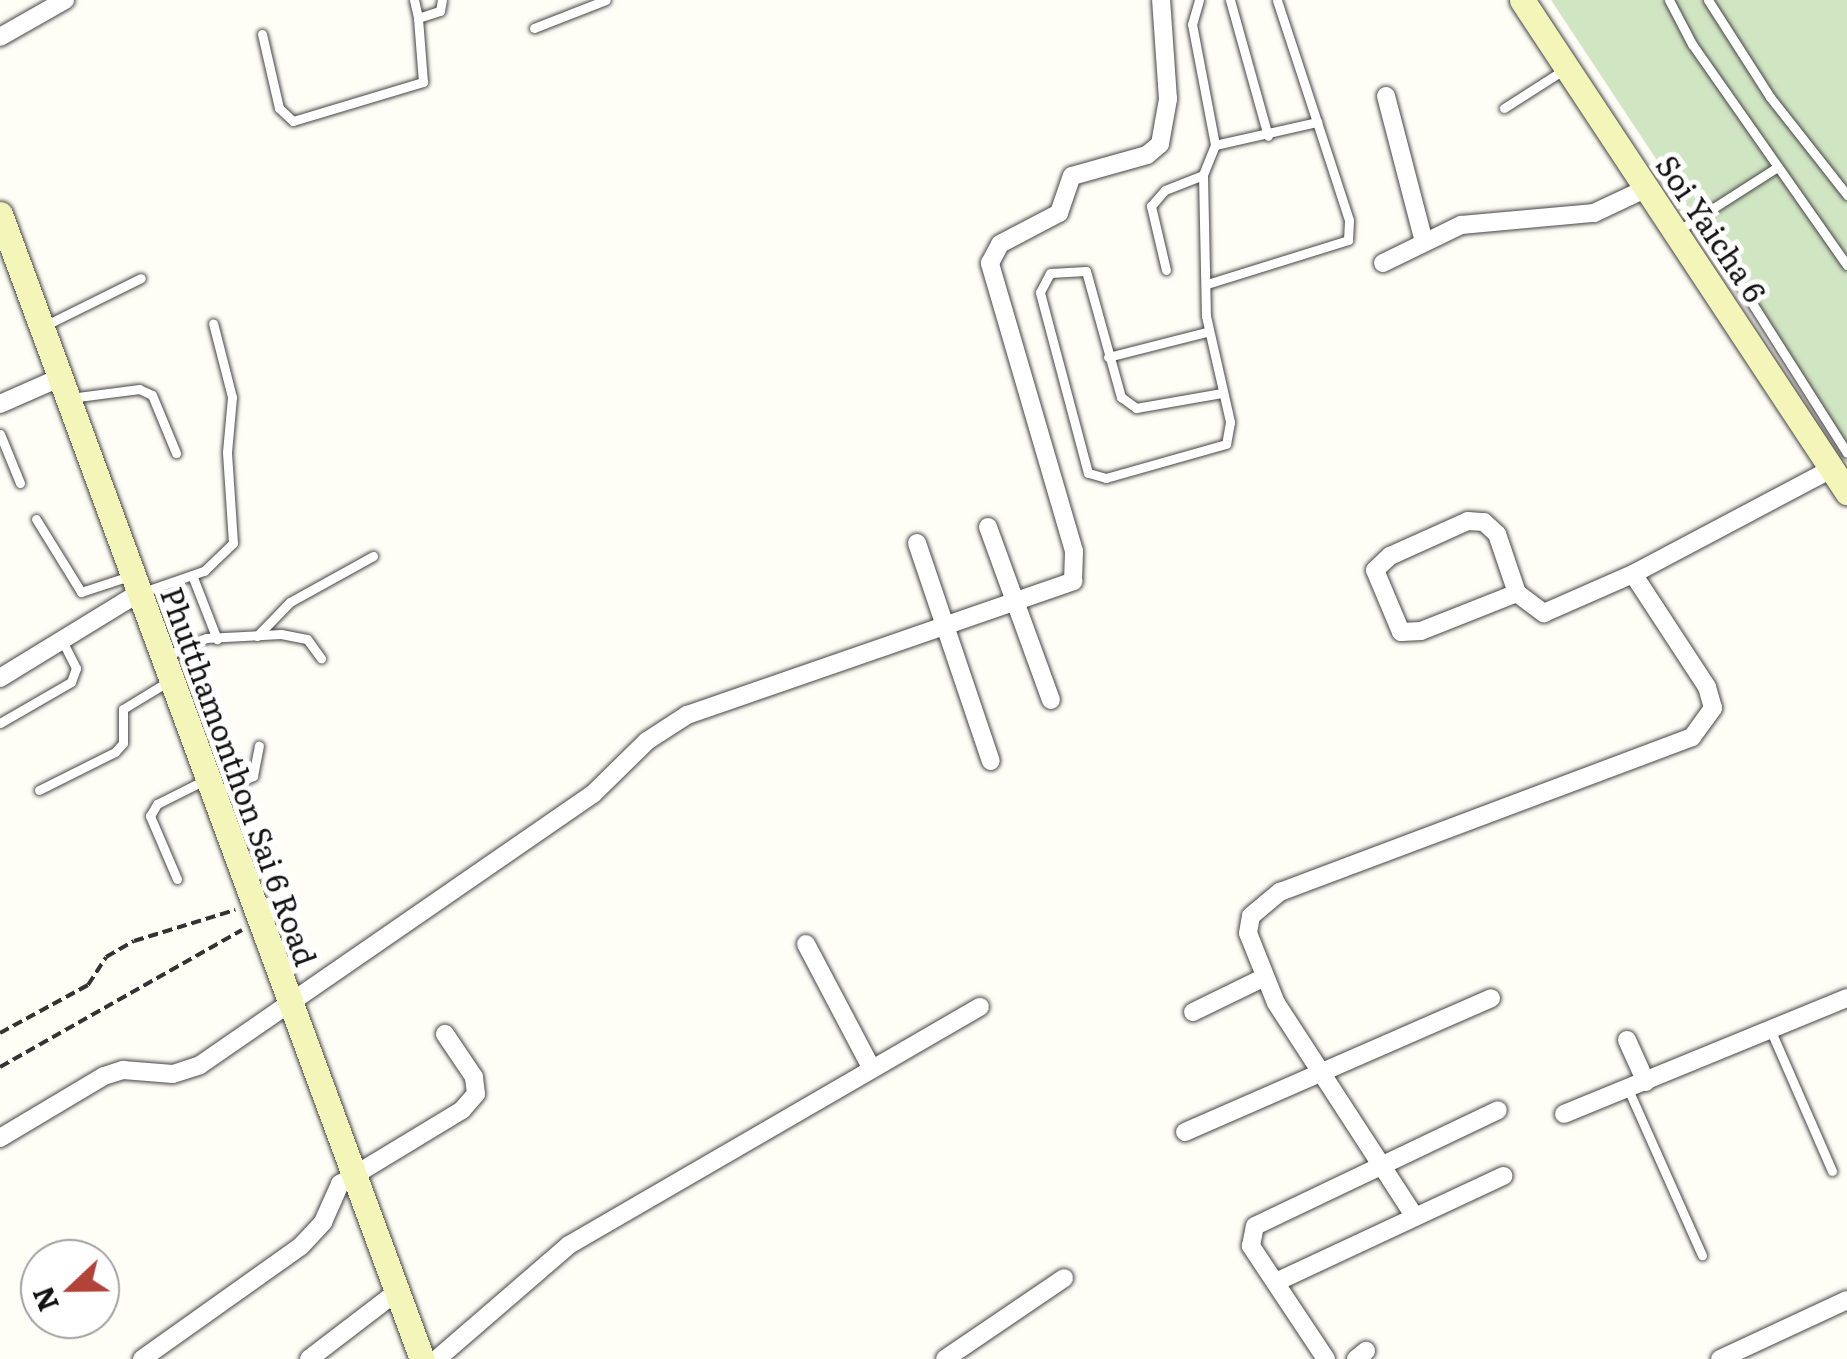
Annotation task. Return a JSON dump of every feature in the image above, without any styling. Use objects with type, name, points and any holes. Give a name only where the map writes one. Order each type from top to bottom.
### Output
[{"type":"main road","name":"Soi Yaicha 6","points":[[1522,0],[1647,188],[1687,225],[1839,461],[1847,492]]},
{"type":"main road","name":"Phutthamonthon Sai 6 Road","points":[[2,223],[422,1359]]},
{"type":"street","points":[[0,37],[66,0]]},
{"type":"street","points":[[0,1138],[104,1076],[188,1072],[593,794],[647,741],[687,714],[1061,587],[1078,568],[990,263],[1000,244],[1059,212],[1072,176],[1147,155],[1160,144],[1168,99],[1161,0]]},
{"type":"street","points":[[1386,96],[1424,242]]},
{"type":"street","points":[[1383,263],[1424,242],[1489,219],[1594,214],[1647,188]]},
{"type":"street","points":[[0,404],[63,388]]},
{"type":"street","points":[[1517,593],[1421,631],[1402,632],[1375,570],[1390,556],[1468,521],[1484,522],[1497,534],[1517,593],[1544,613],[1634,574],[1839,461]]},
{"type":"street","points":[[988,527],[1051,700]]},
{"type":"street","points":[[918,542],[991,761]]},
{"type":"street","points":[[1415,1217],[1385,1163],[1317,1069],[1263,978],[1248,933],[1251,916],[1280,892],[1547,796],[1692,738],[1713,708],[1707,687],[1634,574]]},
{"type":"street","points":[[0,678],[134,584]]},
{"type":"street","points":[[806,944],[872,1069]]},
{"type":"street","points":[[1193,1012],[1263,978]]},
{"type":"street","points":[[1184,1132],[1317,1069],[1490,998]]},
{"type":"street","points":[[1564,1114],[1847,998]]},
{"type":"street","points":[[437,1359],[569,1246],[980,1008]]},
{"type":"street","points":[[142,1359],[301,1246],[323,1222],[336,1188],[462,1110],[476,1094],[474,1077],[446,1034]]},
{"type":"street","points":[[1627,1040],[1646,1082]]},
{"type":"street","points":[[1326,1359],[1251,1246],[1255,1226],[1498,1110]]},
{"type":"street","points":[[1276,1282],[1503,1176]]},
{"type":"street","points":[[945,1359],[1064,1278]]},
{"type":"street","points":[[309,1359],[398,1291]]},
{"type":"street","points":[[1720,1359],[1847,1300]]},
{"type":"lane","points":[[262,34],[279,108],[293,121],[423,82],[414,0]]},
{"type":"lane","points":[[418,18],[440,11],[442,0]]},
{"type":"lane","points":[[534,28],[606,0]]},
{"type":"lane","points":[[1199,0],[1192,24],[1214,146],[1203,175],[1207,332],[1230,422],[1226,444],[1096,478],[1085,465],[1040,292],[1050,273],[1086,271],[1122,397],[1136,408],[1222,392]]},
{"type":"lane","points":[[1230,0],[1268,136]]},
{"type":"lane","points":[[1206,284],[1348,240],[1350,220],[1277,0]]},
{"type":"lane","points":[[1669,0],[1776,168],[1847,266]]},
{"type":"lane","points":[[1708,0],[1770,98],[1847,195]]},
{"type":"lane","points":[[1504,108],[1567,68]]},
{"type":"lane","points":[[1214,146],[1317,122]]},
{"type":"lane","points":[[1687,225],[1776,168]]},
{"type":"lane","points":[[1166,270],[1151,206],[1164,190],[1203,175]]},
{"type":"lane","points":[[42,327],[140,278]]},
{"type":"lane","points":[[36,518],[81,592],[192,575],[227,556],[233,543],[227,452],[232,397],[213,323]]},
{"type":"lane","points":[[1108,356],[1207,332]]},
{"type":"lane","points":[[63,388],[140,388],[156,400],[176,453]]},
{"type":"lane","points":[[0,434],[20,483]]},
{"type":"lane","points":[[257,636],[290,602],[373,556]]},
{"type":"lane","points":[[192,575],[217,639]]},
{"type":"lane","points":[[39,790],[115,752],[123,743],[123,708],[165,670],[217,639],[294,634],[321,658]]},
{"type":"lane","points":[[0,723],[71,682],[76,668],[61,638]]},
{"type":"lane","points":[[177,879],[150,816],[157,804],[253,776],[259,746]]},
{"type":"lane","points":[[1770,1029],[1832,1172]]},
{"type":"lane","points":[[1628,1089],[1702,1254]]},
{"type":"path","points":[[0,1033],[88,985],[106,956],[134,941],[256,912]]},
{"type":"path","points":[[0,1067],[256,912]]},
{"type":"green space","points":[[1551,0],[1847,0],[1847,448]]}]
